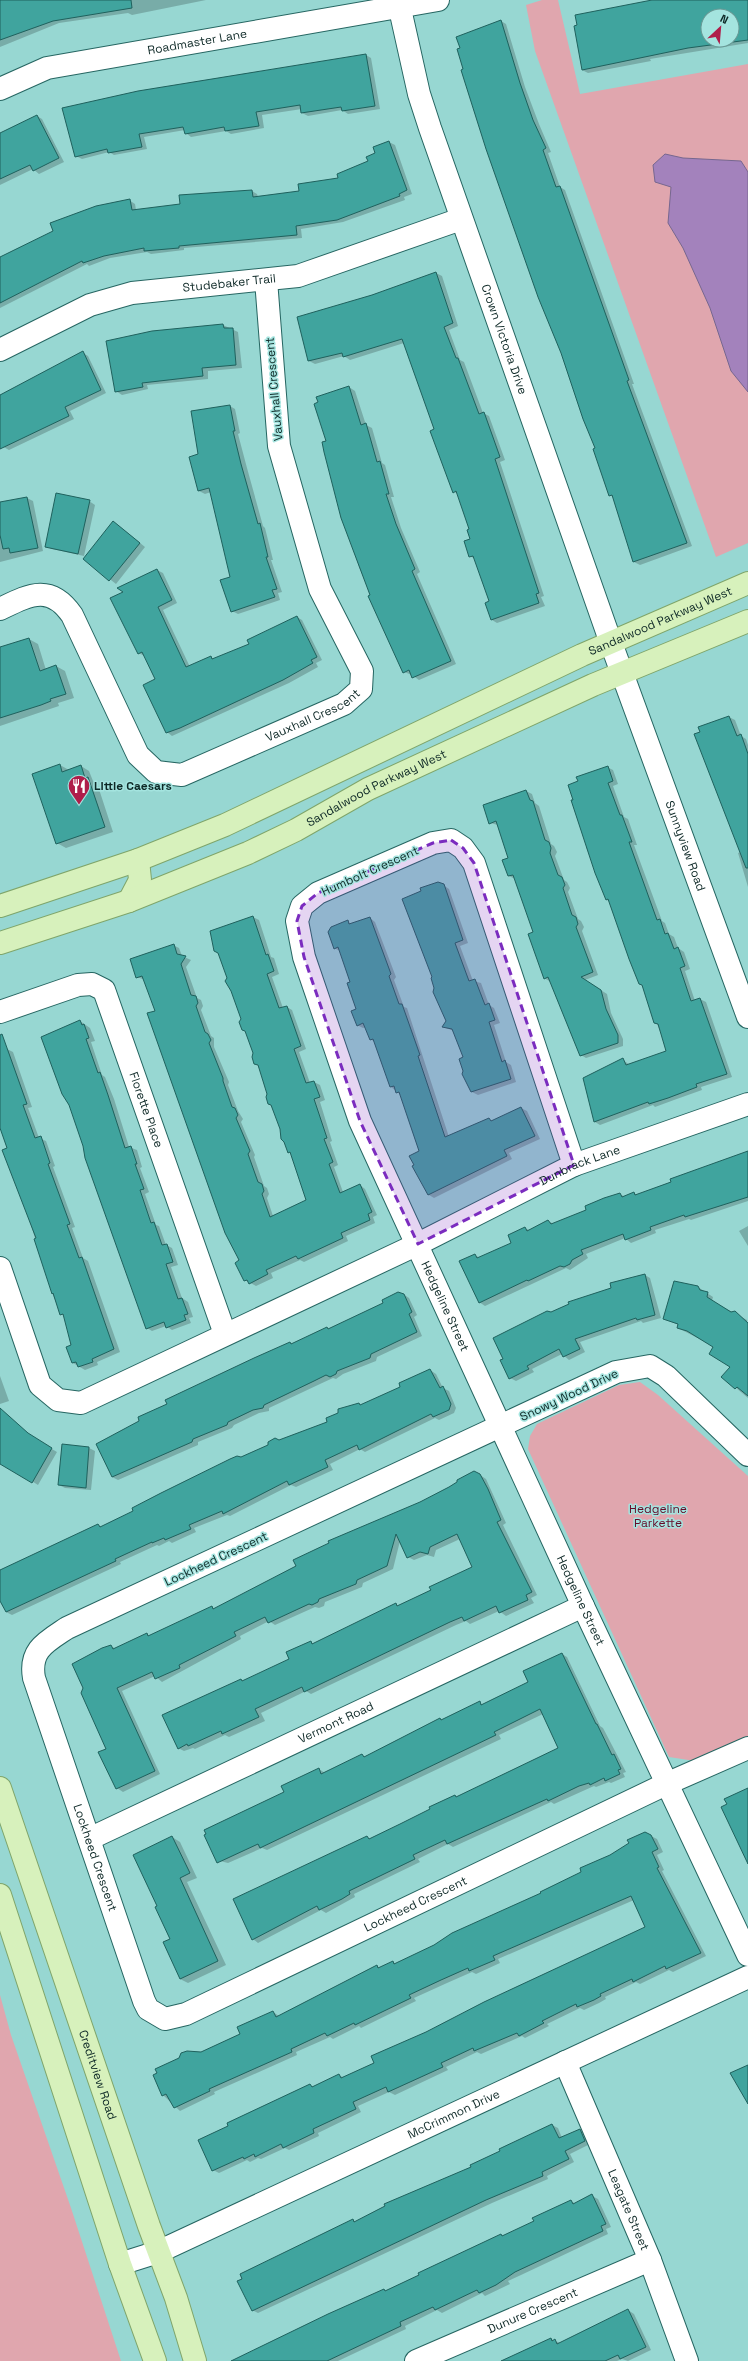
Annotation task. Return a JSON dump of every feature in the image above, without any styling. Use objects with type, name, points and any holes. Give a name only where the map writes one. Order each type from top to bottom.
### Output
[{"type":"main road","name":"Sandalwood Parkway West","points":[[0,906],[138,860],[282,800],[371,755],[611,643],[748,583]]},
{"type":"main road","name":"Sandalwood Parkway West","points":[[0,943],[128,901],[248,853],[296,830],[368,789],[593,685],[748,621]]},
{"type":"main road","points":[[128,901],[140,880],[138,860]]},
{"type":"main road","name":"Creditview Road","points":[[0,1788],[158,2252],[176,2298],[195,2361]]},
{"type":"main road","points":[[0,1895],[120,2264],[155,2361]]},
{"type":"street","name":"Roadmaster Lane","points":[[0,89],[47,68],[398,3],[438,0]]},
{"type":"street","name":"Crown Victoria Drive","points":[[398,3],[419,94],[461,219],[622,674]]},
{"type":"street","name":"Studebaker Trail","points":[[0,350],[106,299],[132,293],[298,276],[319,270],[461,219]]},
{"type":"street","name":"Vauxhall Crescent","points":[[0,609],[19,599],[41,593],[63,602],[72,614],[138,755],[156,772],[182,776],[344,704],[361,689],[362,671],[320,590],[279,446],[266,280]]},
{"type":"street","name":"Sunnyview Road","points":[[622,674],[748,1017]]},
{"type":"street","name":"Humbolt Crescent","points":[[418,1244],[360,1121],[304,957],[297,921],[302,906],[318,893],[433,842],[451,840],[463,848],[474,863],[574,1165]]},
{"type":"street","name":"Florette Place","points":[[0,1012],[78,985],[92,984],[104,990],[224,1334]]},
{"type":"street","name":"Dunbrack Lane","points":[[418,1244],[574,1165],[748,1104]]},
{"type":"street","points":[[0,1268],[40,1385],[58,1400],[81,1403],[224,1334],[418,1244]]},
{"type":"street","name":"Hedgeline Street","points":[[418,1244],[583,1606],[748,1955]]},
{"type":"street","name":"Snowy Wood Drive","points":[[501,1427],[616,1372],[650,1366],[666,1376],[748,1455]]},
{"type":"street","name":"Lockheed Crescent","points":[[501,1427],[67,1628],[42,1645],[31,1664],[34,1678],[148,2009],[165,2019],[186,2014],[666,1784],[748,1748]]},
{"type":"street","name":"Vermont Road","points":[[89,1839],[583,1606]]},
{"type":"street","name":"McCrimmon Drive","points":[[120,2264],[158,2252],[748,1977]]},
{"type":"street","name":"Leagate Street","points":[[566,2062],[650,2260],[687,2361]]},
{"type":"street","name":"Dunure Crescent","points":[[416,2361],[650,2260]]},
{"type":"highlighted area","points":[[451,840],[463,848],[474,863],[574,1165],[418,1244],[360,1121],[304,957],[297,921],[302,906],[318,893],[433,843]]},
{"type":"green space","points":[[542,0],[558,0],[580,94],[748,64],[748,543],[716,557],[535,51],[526,5]]},
{"type":"green space","name":"Hedgeline Parkette","points":[[640,1382],[658,1395],[748,1476],[748,1736],[695,1761],[669,1757],[528,1449],[530,1436],[537,1424],[619,1385]]},
{"type":"green space","points":[[0,1995],[11,2035],[71,2208],[121,2361],[0,2361]]},
{"type":"shaded area","points":[[665,154],[683,158],[741,161],[748,172],[748,392],[731,371],[710,308],[683,248],[668,223],[671,187],[655,182],[653,165]]},
{"type":"building","points":[[0,0],[131,0],[132,8],[53,21],[0,40]]},
{"type":"building","points":[[652,0],[748,0],[748,40],[740,41],[740,8],[700,8],[700,46],[582,70],[574,26],[577,25],[575,15]]},
{"type":"building","points":[[501,20],[533,120],[546,148],[543,150],[556,187],[560,186],[629,380],[627,381],[687,543],[633,562],[612,495],[609,496],[593,449],[595,448],[583,419],[561,353],[538,297],[486,149],[461,70],[463,69],[457,49],[460,48],[456,37]]},
{"type":"building","points":[[366,54],[375,106],[342,111],[341,107],[301,113],[300,105],[256,112],[259,126],[225,131],[224,127],[185,134],[183,127],[139,134],[142,147],[108,153],[107,149],[75,157],[62,108],[138,91]]},
{"type":"building","points":[[37,115],[59,158],[33,171],[30,165],[0,179],[0,133]]},
{"type":"building","points":[[389,141],[407,190],[399,194],[400,196],[337,220],[296,226],[297,235],[179,246],[179,248],[144,251],[144,248],[104,256],[83,263],[82,261],[0,303],[0,257],[53,231],[50,223],[96,206],[130,199],[132,210],[180,204],[179,195],[252,190],[253,197],[299,191],[298,184],[338,178],[337,174],[368,161],[366,157],[375,153],[373,147]]},
{"type":"building","points":[[436,272],[453,323],[444,327],[456,358],[458,358],[479,414],[484,412],[500,457],[495,459],[539,593],[536,594],[539,603],[491,620],[485,603],[489,601],[473,556],[469,557],[464,541],[470,539],[467,530],[469,529],[456,491],[453,493],[430,431],[434,429],[402,339],[343,357],[342,353],[308,361],[297,317],[372,295]]},
{"type":"building","points":[[223,324],[224,328],[233,328],[236,365],[202,368],[203,376],[142,383],[143,387],[115,392],[106,341],[152,331]]},
{"type":"building","points":[[83,351],[101,390],[65,407],[69,416],[0,449],[0,395]]},
{"type":"building","points":[[349,386],[361,425],[366,423],[377,462],[380,461],[389,494],[386,494],[396,524],[415,569],[412,571],[451,661],[412,678],[409,670],[403,673],[368,596],[370,595],[341,518],[324,452],[322,442],[326,441],[314,404],[318,402],[316,397]]},
{"type":"building","points":[[230,405],[235,431],[233,431],[241,464],[258,524],[260,523],[268,557],[266,557],[277,589],[272,590],[275,597],[231,612],[220,580],[230,577],[209,488],[198,491],[189,457],[198,454],[191,411]]},
{"type":"building","points":[[56,493],[90,500],[78,554],[45,547]]},
{"type":"building","points":[[27,497],[38,548],[10,553],[9,548],[3,549],[0,535],[0,502]]},
{"type":"building","points":[[113,521],[140,543],[109,581],[83,559]]},
{"type":"building","points":[[157,569],[172,600],[158,607],[186,667],[211,656],[212,659],[249,644],[247,640],[297,616],[317,657],[311,660],[313,663],[283,680],[180,728],[166,733],[143,685],[155,679],[142,652],[138,654],[110,598],[123,592],[117,588]]},
{"type":"building","points":[[29,638],[40,671],[56,665],[66,694],[50,699],[51,701],[41,705],[0,718],[0,647]]},
{"type":"building","points":[[729,716],[737,736],[741,734],[748,754],[748,868],[746,868],[694,734],[700,732],[698,727]]},
{"type":"building","points":[[60,764],[62,772],[81,765],[85,778],[88,777],[105,827],[56,844],[32,774]]},
{"type":"building","points":[[608,766],[613,781],[608,783],[632,842],[629,842],[657,920],[660,919],[665,934],[668,933],[674,949],[678,947],[685,966],[680,968],[691,1001],[700,998],[727,1074],[696,1084],[697,1087],[668,1098],[649,1104],[648,1102],[594,1122],[583,1078],[623,1058],[626,1065],[666,1051],[658,1024],[654,1023],[642,985],[639,984],[608,899],[606,900],[595,873],[571,800],[573,800],[568,785],[578,781],[576,777]]},
{"type":"building","points":[[526,790],[530,800],[533,801],[545,840],[549,842],[551,848],[550,853],[558,875],[562,877],[565,885],[563,888],[572,915],[576,917],[578,924],[576,927],[593,972],[581,977],[601,990],[606,1009],[618,1035],[618,1043],[580,1056],[548,977],[544,979],[528,934],[533,932],[513,875],[508,876],[502,860],[508,858],[496,821],[489,824],[483,805]]},
{"type":"building","points":[[438,882],[444,884],[463,940],[455,943],[469,981],[475,979],[485,1005],[489,1003],[495,1020],[489,1022],[502,1062],[505,1060],[511,1079],[471,1092],[462,1074],[463,1071],[459,1059],[463,1057],[452,1029],[442,1027],[446,1021],[433,992],[434,988],[432,977],[402,899],[421,891],[420,888]]},
{"type":"building","points":[[253,916],[266,955],[268,954],[274,971],[267,974],[279,1008],[287,1006],[301,1046],[294,1049],[306,1083],[314,1081],[320,1097],[314,1099],[327,1138],[324,1139],[333,1162],[329,1164],[340,1193],[360,1184],[372,1212],[368,1214],[370,1220],[341,1233],[343,1238],[298,1259],[296,1256],[266,1270],[268,1274],[249,1284],[247,1280],[244,1281],[235,1263],[239,1260],[225,1233],[147,1013],[155,1011],[142,976],[136,978],[130,959],[174,944],[177,954],[186,956],[181,964],[191,995],[196,996],[198,1003],[196,1006],[205,1032],[211,1040],[209,1043],[223,1078],[232,1107],[235,1108],[238,1115],[236,1118],[250,1151],[248,1154],[258,1182],[262,1184],[264,1191],[262,1194],[270,1217],[306,1200],[290,1152],[288,1153],[284,1142],[281,1139],[280,1129],[271,1105],[268,1104],[266,1097],[267,1094],[258,1065],[254,1064],[252,1057],[253,1053],[245,1031],[242,1030],[239,1022],[241,1019],[231,991],[225,981],[227,978],[218,953],[214,951],[210,931]]},
{"type":"building","points":[[370,917],[391,974],[389,976],[399,1004],[402,1004],[420,1055],[418,1056],[445,1137],[489,1118],[491,1121],[521,1107],[535,1136],[504,1150],[507,1156],[428,1195],[412,1166],[414,1165],[409,1156],[419,1151],[399,1092],[396,1093],[394,1086],[390,1087],[373,1039],[370,1040],[363,1023],[357,1026],[351,1011],[356,1009],[347,983],[350,982],[338,947],[334,949],[328,932],[331,927],[348,920],[349,924]]},
{"type":"building","points":[[80,1020],[82,1025],[84,1024],[89,1038],[86,1039],[98,1073],[100,1072],[125,1148],[131,1146],[137,1164],[135,1164],[144,1189],[140,1190],[151,1223],[154,1222],[162,1245],[167,1244],[173,1262],[166,1264],[178,1299],[182,1298],[188,1314],[184,1315],[186,1320],[166,1328],[164,1322],[146,1329],[85,1158],[83,1146],[69,1105],[62,1094],[41,1037]]},
{"type":"building","points":[[2,1034],[27,1104],[23,1105],[35,1138],[41,1136],[50,1163],[48,1164],[70,1224],[67,1225],[79,1258],[82,1257],[114,1349],[92,1359],[93,1362],[78,1367],[76,1362],[72,1363],[66,1347],[71,1345],[63,1314],[60,1315],[53,1293],[52,1294],[34,1239],[36,1238],[2,1150],[7,1148],[0,1128],[0,1035]]},
{"type":"building","points":[[748,1151],[748,1197],[685,1217],[684,1215],[650,1227],[651,1230],[625,1240],[623,1234],[581,1250],[583,1254],[572,1260],[570,1264],[564,1267],[560,1266],[528,1281],[527,1280],[479,1303],[459,1261],[475,1254],[477,1258],[511,1243],[508,1235],[525,1227],[527,1231],[548,1220],[551,1224],[586,1210],[585,1206],[604,1198],[620,1193],[622,1197],[634,1192],[635,1195],[671,1182],[670,1179]]},
{"type":"building","points":[[645,1274],[655,1315],[637,1320],[636,1318],[575,1339],[580,1349],[563,1357],[559,1349],[527,1366],[529,1369],[509,1379],[500,1360],[503,1359],[493,1338],[547,1311],[551,1312],[569,1304],[568,1302],[611,1288],[610,1283]]},
{"type":"building","points":[[674,1281],[698,1286],[700,1290],[708,1292],[707,1297],[731,1312],[735,1311],[748,1323],[748,1396],[737,1387],[735,1389],[721,1377],[730,1367],[709,1354],[713,1347],[687,1331],[677,1328],[678,1324],[663,1319]]},
{"type":"building","points":[[398,1292],[404,1294],[412,1312],[409,1314],[417,1332],[371,1354],[370,1358],[337,1371],[336,1374],[330,1377],[326,1375],[264,1405],[263,1408],[253,1410],[228,1422],[227,1425],[193,1439],[192,1442],[112,1477],[96,1444],[139,1421],[138,1417],[167,1404],[165,1400],[290,1342],[291,1344],[327,1327],[328,1329],[383,1303],[382,1300]]},
{"type":"building","points":[[430,1369],[440,1388],[443,1386],[451,1404],[449,1410],[433,1417],[431,1414],[359,1450],[357,1445],[325,1460],[328,1467],[289,1485],[287,1481],[223,1514],[222,1511],[189,1525],[191,1529],[165,1540],[164,1538],[152,1542],[115,1559],[116,1561],[6,1612],[0,1601],[0,1570],[98,1524],[100,1527],[133,1511],[132,1508],[230,1459],[237,1456],[241,1457],[268,1445],[268,1442],[275,1438],[279,1440],[327,1422],[326,1418],[338,1413],[338,1409],[359,1403],[360,1405],[400,1387],[399,1383]]},
{"type":"building","points":[[0,1408],[28,1433],[52,1448],[32,1483],[0,1464]]},
{"type":"building","points":[[62,1444],[89,1447],[86,1488],[58,1485]]},
{"type":"building","points":[[474,1471],[480,1474],[488,1489],[501,1520],[497,1522],[532,1592],[526,1595],[528,1600],[499,1613],[496,1606],[464,1621],[462,1617],[450,1622],[304,1692],[302,1687],[255,1709],[259,1717],[222,1734],[221,1731],[178,1749],[162,1715],[289,1659],[286,1652],[311,1641],[312,1644],[396,1603],[397,1606],[431,1590],[429,1587],[472,1567],[457,1534],[430,1547],[428,1554],[420,1552],[407,1558],[396,1534],[387,1566],[357,1580],[356,1584],[319,1599],[318,1602],[312,1605],[309,1604],[268,1623],[265,1617],[234,1632],[236,1636],[179,1665],[180,1668],[155,1679],[152,1672],[117,1688],[155,1771],[116,1789],[98,1752],[106,1749],[81,1693],[83,1688],[72,1664],[102,1648],[111,1645],[113,1649],[147,1633],[148,1636],[212,1606],[213,1609],[296,1566],[293,1560],[329,1543],[328,1541],[420,1502],[449,1487],[457,1482],[457,1480]]},
{"type":"building","points":[[562,1653],[596,1724],[612,1755],[614,1754],[621,1769],[618,1770],[620,1774],[605,1781],[604,1778],[590,1785],[589,1783],[579,1786],[548,1801],[547,1799],[447,1844],[445,1840],[413,1855],[415,1859],[349,1891],[350,1894],[342,1899],[319,1910],[317,1906],[252,1940],[233,1899],[367,1836],[369,1839],[430,1809],[429,1807],[455,1795],[456,1797],[558,1748],[540,1709],[494,1732],[496,1735],[260,1848],[258,1844],[217,1863],[204,1835],[206,1834],[204,1830],[284,1792],[281,1786],[319,1768],[321,1774],[362,1754],[364,1757],[440,1718],[441,1720],[480,1701],[481,1705],[528,1682],[523,1671]]},
{"type":"building","points":[[748,1788],[748,1864],[721,1807],[727,1804],[724,1799]]},
{"type":"building","points":[[645,1832],[651,1835],[658,1849],[652,1852],[659,1867],[657,1868],[701,1953],[666,1969],[665,1966],[633,1982],[632,1979],[600,1994],[601,1996],[594,2000],[577,2007],[576,2004],[542,2021],[544,2023],[519,2036],[517,2033],[474,2051],[473,2048],[441,2063],[443,2067],[388,2092],[386,2087],[353,2102],[356,2109],[313,2129],[314,2133],[283,2148],[281,2144],[255,2157],[254,2154],[244,2159],[243,2157],[212,2171],[198,2140],[228,2126],[227,2123],[310,2084],[312,2087],[339,2074],[341,2078],[374,2063],[371,2056],[426,2032],[484,2002],[645,1927],[631,1896],[493,1956],[495,1960],[469,1971],[468,1968],[441,1980],[409,1995],[411,1998],[355,2025],[354,2023],[327,2036],[325,2033],[291,2049],[292,2052],[209,2089],[210,2091],[174,2108],[166,2094],[162,2096],[153,2075],[157,2073],[155,2069],[179,2058],[181,2053],[187,2051],[201,2052],[240,2034],[237,2027],[273,2011],[276,2017],[377,1965],[378,1968],[393,1961],[394,1964],[434,1945],[452,1933],[541,1893],[540,1892],[581,1872],[580,1868],[610,1855],[629,1843],[627,1840]]},
{"type":"building","points":[[172,1836],[190,1873],[180,1878],[218,1961],[180,1979],[163,1942],[170,1939],[155,1907],[157,1906],[133,1855]]},
{"type":"building","points":[[748,2065],[748,2104],[730,2073]]},
{"type":"building","points":[[552,2124],[559,2138],[580,2129],[585,2141],[565,2151],[569,2159],[542,2172],[543,2176],[486,2200],[252,2311],[237,2281],[242,2279],[240,2274],[353,2219],[354,2222],[385,2206],[384,2204],[471,2167],[470,2165],[500,2151],[499,2149]]},
{"type":"building","points":[[592,2194],[606,2224],[601,2226],[603,2231],[515,2272],[496,2285],[479,2293],[477,2290],[435,2310],[433,2307],[400,2322],[401,2326],[327,2361],[231,2361],[328,2314],[384,2289],[385,2291],[419,2275],[418,2273],[501,2234],[502,2236],[534,2221],[532,2218],[571,2200],[573,2204]]},
{"type":"building","points":[[628,2309],[646,2347],[620,2359],[618,2355],[605,2361],[501,2361],[551,2338],[552,2341],[555,2339],[557,2344]]},
{"type":"place","name":"Little Caesars","points":[[79,806]]}]
